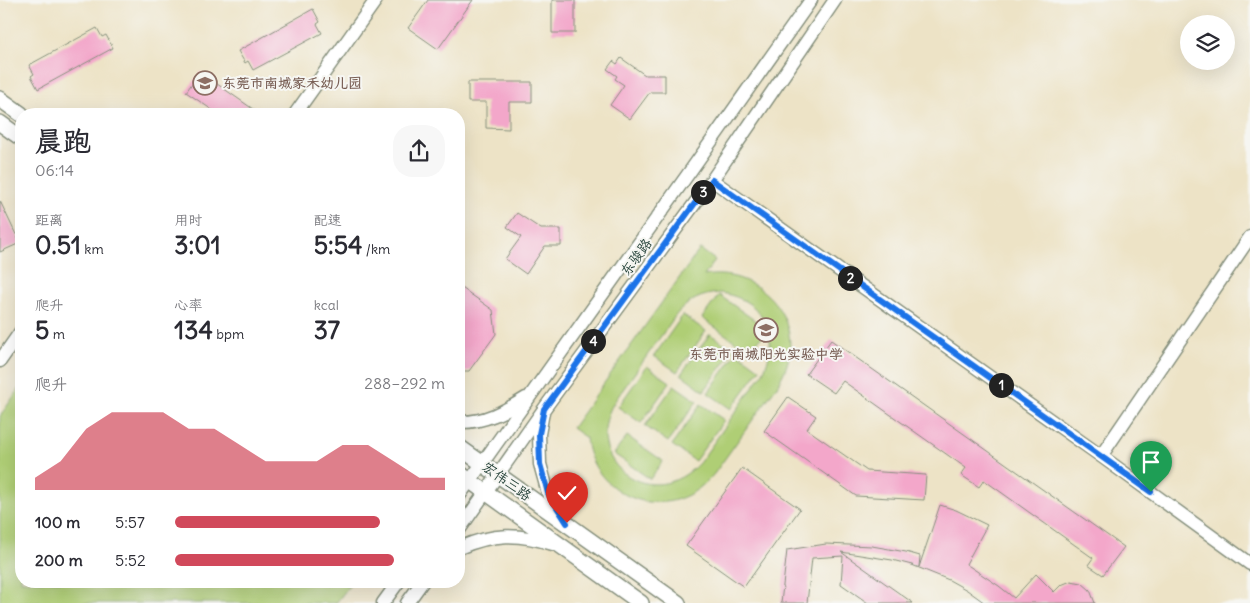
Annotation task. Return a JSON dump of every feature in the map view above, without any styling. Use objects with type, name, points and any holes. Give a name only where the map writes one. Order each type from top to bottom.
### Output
[{"type":"main road","points":[[0,98],[15,109]]},
{"type":"main road","points":[[0,123],[15,134]]},
{"type":"main road","name":"宏伟三路","points":[[465,451],[678,603]]},
{"type":"main road","name":"宏伟三路","points":[[465,478],[641,603]]},
{"type":"street","points":[[300,108],[376,0]]},
{"type":"street","name":"东骏路","points":[[465,476],[482,463],[811,0]]},
{"type":"street","name":"东骏路","points":[[465,521],[544,409],[712,180],[835,0]]},
{"type":"street","points":[[712,180],[1250,564]]},
{"type":"street","points":[[1101,456],[1250,237]]},
{"type":"street","points":[[0,361],[15,340]]},
{"type":"street","points":[[465,421],[487,418],[530,396]]},
{"type":"street","points":[[544,409],[539,434],[540,464],[548,493],[567,523]]},
{"type":"street","points":[[465,546],[484,539],[511,535],[535,538],[560,546]]},
{"type":"street","points":[[383,603],[394,588]]},
{"type":"street","points":[[407,603],[417,588]]},
{"type":"green space","points":[[700,249],[715,260],[704,276],[722,275],[739,278],[769,296],[780,310],[787,325],[790,343],[786,368],[777,386],[714,474],[692,493],[668,502],[651,502],[635,499],[620,492],[607,482],[597,469],[590,455],[586,438],[572,428]],"holes":[[[720,293],[748,303],[758,312],[765,322],[769,334],[770,347],[761,376],[700,462],[681,477],[662,484],[643,482],[626,475],[613,462],[606,445],[606,424],[614,402],[676,315],[685,306],[695,299],[713,294]]]},
{"type":"green space","points":[[719,295],[767,329],[750,352],[702,318]]},
{"type":"green space","points":[[683,315],[706,331],[677,372],[654,356]]},
{"type":"green space","points":[[710,334],[734,350],[704,391],[681,374]]},
{"type":"green space","points":[[737,352],[760,369],[731,409],[708,393]]},
{"type":"green space","points":[[647,366],[670,382],[641,423],[618,407]]},
{"type":"green space","points":[[674,385],[697,401],[668,442],[645,426]]},
{"type":"green space","points":[[15,395],[15,588],[348,588],[336,603],[0,603],[0,416]]},
{"type":"green space","points":[[701,404],[724,420],[695,461],[672,445]]},
{"type":"green space","points":[[627,436],[663,461],[650,479],[614,454]]},
{"type":"building","points":[[428,0],[473,0],[438,49],[408,28]]},
{"type":"building","points":[[552,0],[575,0],[575,33],[552,33]]},
{"type":"building","points":[[313,9],[320,22],[317,24],[322,33],[253,70],[248,61],[245,63],[238,51]]},
{"type":"building","points":[[97,28],[102,37],[106,35],[113,48],[38,89],[31,76],[34,74],[29,65]]},
{"type":"building","points":[[621,58],[645,75],[665,75],[665,92],[650,92],[630,119],[610,105],[624,85],[615,79],[617,76],[607,69],[613,61],[617,64]]},
{"type":"building","points":[[200,72],[251,108],[209,108],[186,92]]},
{"type":"building","points":[[468,82],[532,82],[532,102],[509,102],[509,129],[486,128],[486,102],[468,102]]},
{"type":"building","points":[[0,201],[15,232],[15,245],[0,252]]},
{"type":"building","points":[[517,213],[541,229],[561,229],[561,246],[545,246],[526,274],[505,259],[521,237],[507,227]]},
{"type":"building","points":[[465,290],[493,310],[496,334],[469,371],[465,371]]},
{"type":"building","points":[[831,340],[1124,547],[1103,575],[1088,565],[1093,558],[984,480],[979,487],[961,475],[966,468],[843,381],[834,393],[806,374]]},
{"type":"building","points":[[788,397],[816,416],[807,429],[867,471],[926,475],[924,500],[856,496],[764,431]]},
{"type":"building","points":[[742,468],[800,509],[744,587],[686,546]]},
{"type":"building","points":[[940,505],[956,510],[987,525],[966,564],[1014,598],[1036,574],[1054,592],[1061,585],[1071,581],[1082,583],[1090,590],[1095,603],[985,603],[949,580],[912,565],[841,552],[913,603],[868,603],[841,584],[843,556],[812,558],[807,603],[781,603],[787,550],[826,544],[872,546],[920,556],[919,567]]},
{"type":"place","name":"东莞市南城家禾幼儿园","points":[[205,83]]},
{"type":"place","name":"东莞市南城阳光实验中学","points":[[766,330]]},
{"type":"route","points":[[567,523],[548,493],[540,464],[539,434],[544,409],[712,180],[1151,492]]}]
